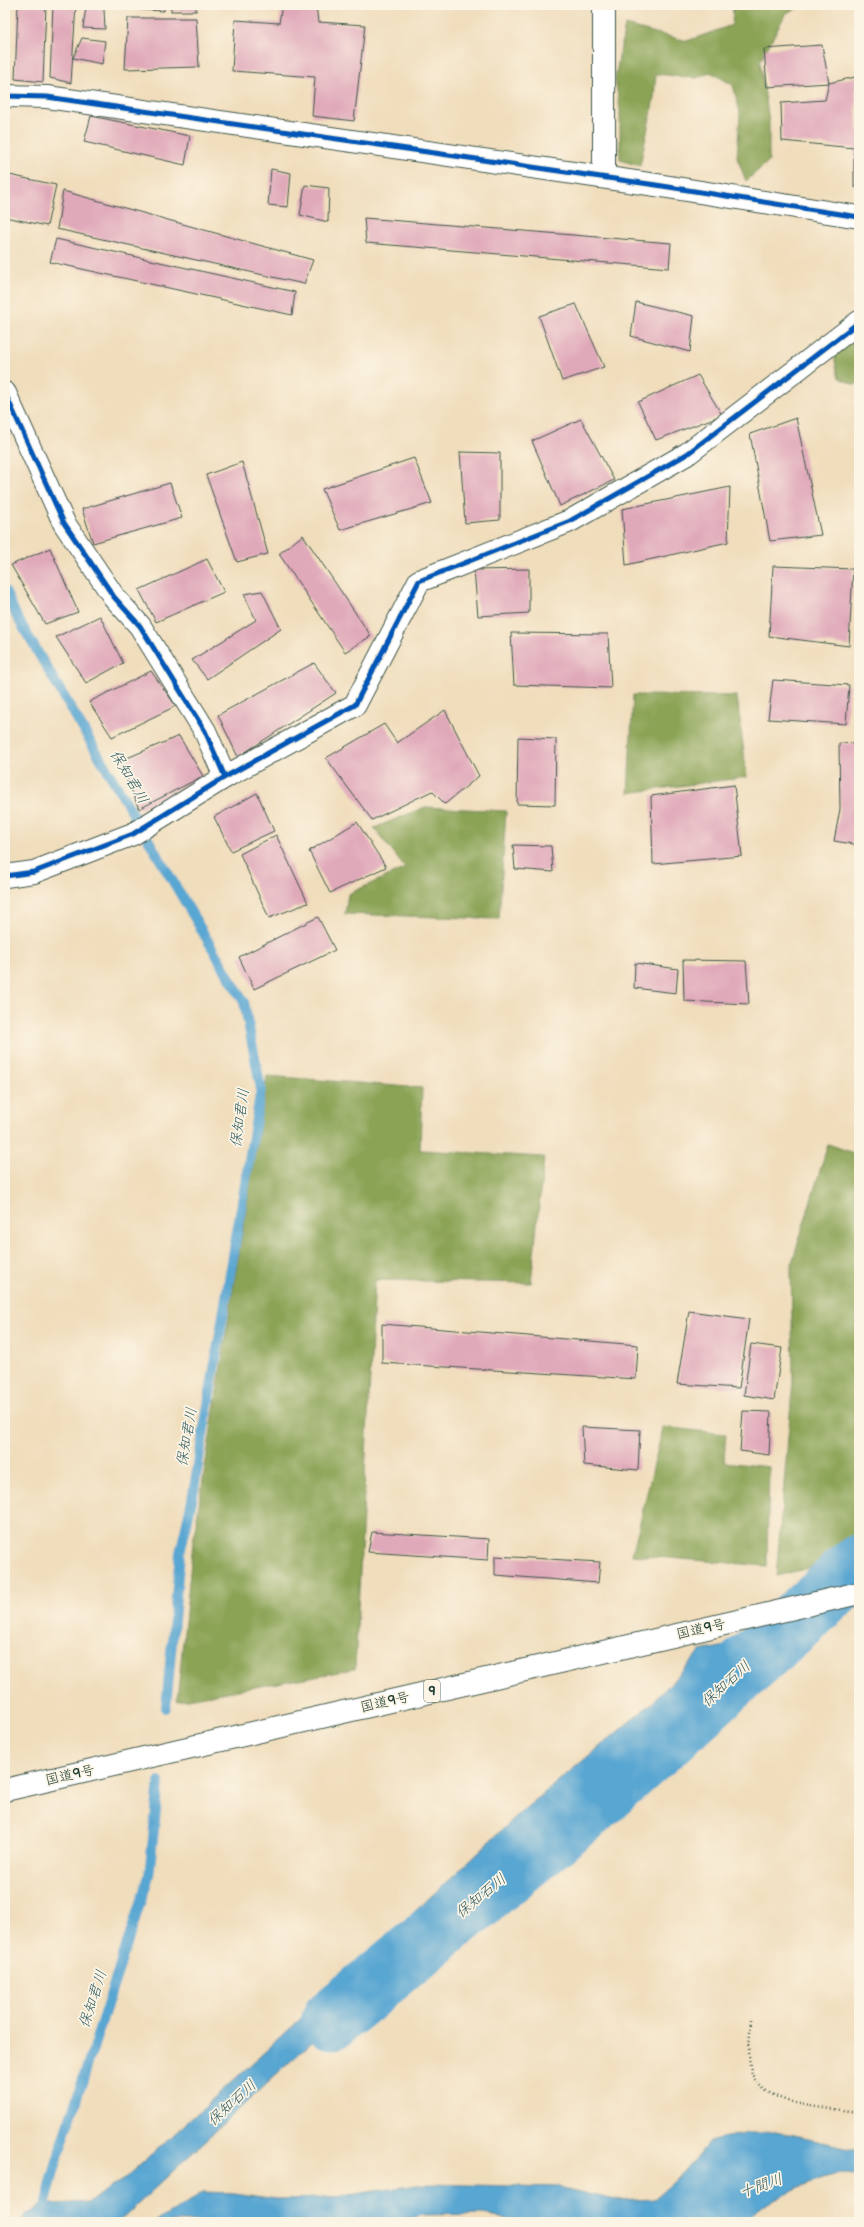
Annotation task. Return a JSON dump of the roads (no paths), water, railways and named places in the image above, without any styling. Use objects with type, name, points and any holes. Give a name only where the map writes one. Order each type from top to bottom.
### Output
[{"type":"main road","points":[[604,5],[604,177]]},
{"type":"main road","points":[[5,96],[47,97],[604,177],[859,217]]},
{"type":"main road","points":[[5,876],[34,872],[133,834],[224,776],[355,705],[419,581],[570,521],[687,454],[859,322]]},
{"type":"main road","points":[[5,393],[64,523],[114,597],[140,626],[205,731],[224,776]]},
{"type":"main road","name":"国道9号","points":[[5,1790],[859,1593]]},
{"type":"water","points":[[759,1639],[271,2079],[119,2222],[21,2222],[25,2215],[40,2205],[88,2202],[127,2177],[281,2037],[520,1813],[652,1703],[701,1651]]},
{"type":"water","name":"十間川","points":[[747,2132],[776,2132],[859,2150],[859,2175],[843,2174],[822,2178],[786,2193],[763,2206],[743,2222],[531,2222],[482,2214],[423,2215],[396,2222],[156,2222],[202,2192],[235,2193],[276,2199],[328,2198],[424,2184],[559,2187],[619,2201],[654,2199],[684,2173],[709,2142]]},
{"type":"waterway","name":"保知君川","points":[[5,591],[17,617],[244,1002],[261,1089],[192,1500],[180,1553],[166,1708]]},
{"type":"waterway","name":"保知石川","points":[[332,2019],[590,1806],[859,1565]]},
{"type":"waterway","name":"保知君川","points":[[45,2222],[46,2202],[59,2153],[149,1876],[159,1782]]}]
